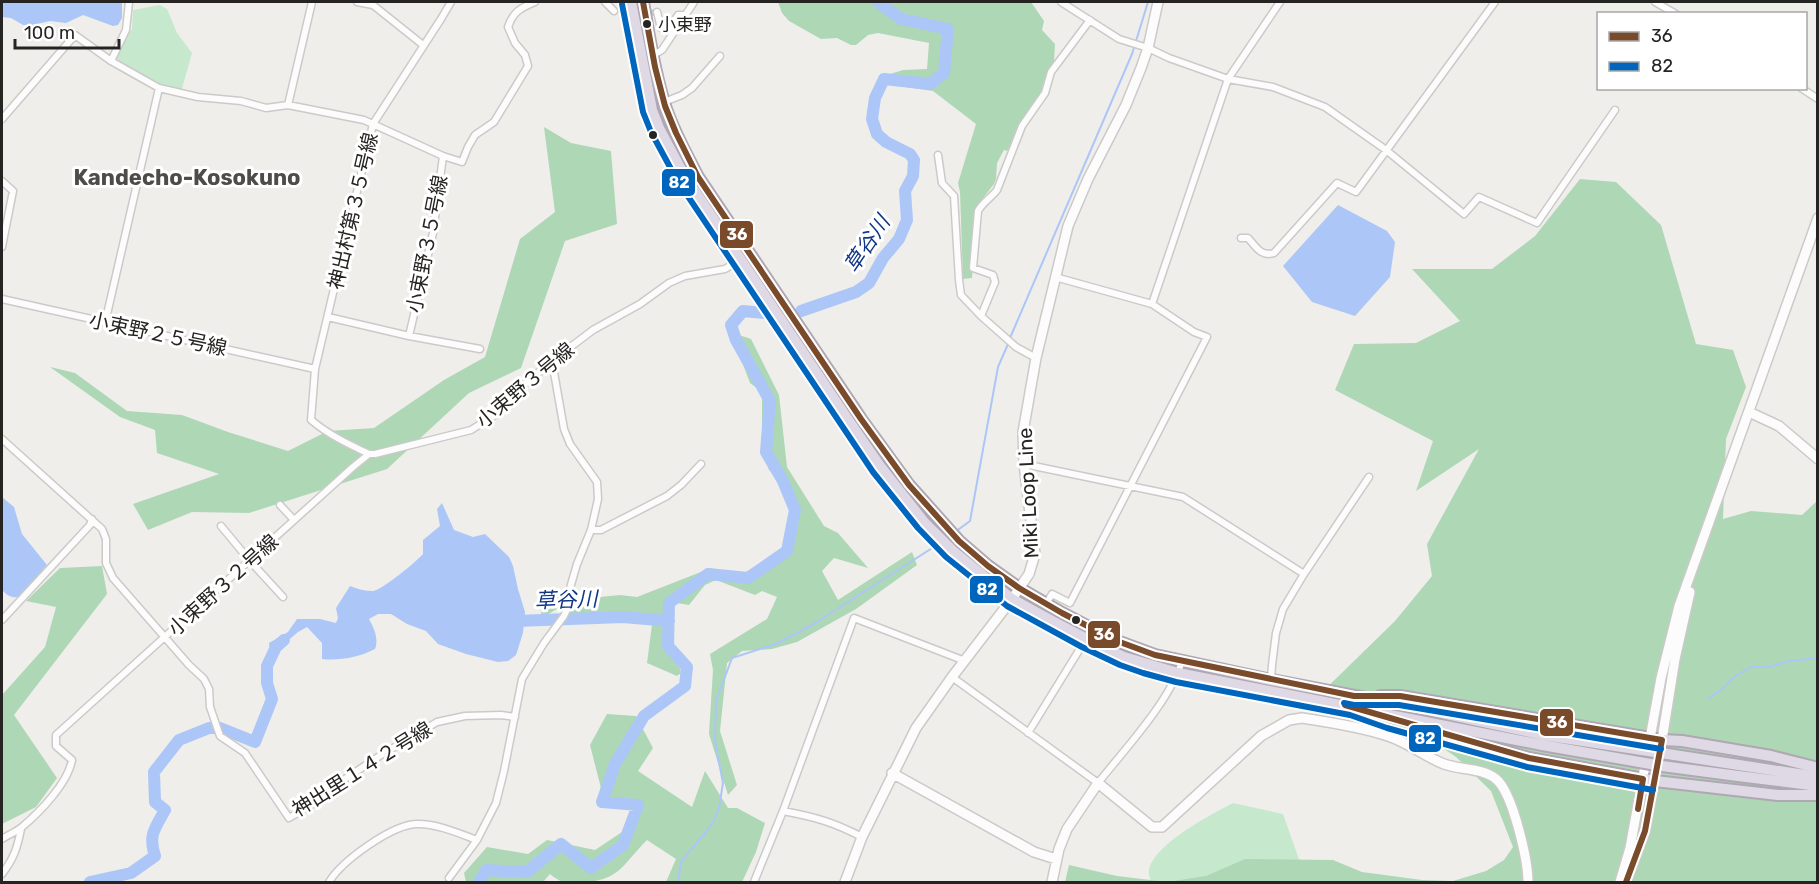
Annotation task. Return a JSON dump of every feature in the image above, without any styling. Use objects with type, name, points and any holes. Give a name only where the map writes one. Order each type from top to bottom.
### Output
[{"type":"highway","points":[[631,2],[649,94],[659,128],[684,175],[909,485],[959,541],[988,566],[1020,588],[1046,604],[1137,649],[1353,701],[1389,719],[1529,758],[1655,781],[1778,795],[1818,795]]},
{"type":"highway","points":[[643,2],[652,56],[664,102],[681,144],[698,177],[745,257],[874,458],[918,514],[952,550],[1012,599],[1124,657],[1179,673],[1353,701],[1662,766],[1818,777]]},
{"type":"highway","points":[[1353,701],[1400,696],[1771,756],[1818,768]]},
{"type":"highway","points":[[1738,771],[1818,786]]},
{"type":"street","points":[[111,61],[126,30],[129,2]]},
{"type":"street","points":[[288,105],[312,2]]},
{"type":"street","points":[[357,2],[373,5],[423,45]]},
{"type":"street","name":"神出村第３５号線","points":[[315,369],[373,124],[451,2]]},
{"type":"street","points":[[443,156],[462,162],[475,135],[494,122],[528,66],[525,55],[515,43],[508,27],[516,10],[535,2]]},
{"type":"street","points":[[605,2],[614,11]]},
{"type":"street","points":[[622,2],[624,17]]},
{"type":"street","points":[[652,56],[662,50],[694,2]]},
{"type":"street","points":[[1061,2],[1119,39],[1228,79],[1273,87],[1326,107],[1386,150],[1464,214],[1479,197],[1537,223],[1615,110]]},
{"type":"street","name":"Miki Loop Line","points":[[845,882],[862,837],[916,728],[1029,574],[1035,554],[1024,465],[1023,432],[1036,358],[1068,226],[1088,178],[1126,105],[1148,48],[1158,2]]},
{"type":"street","points":[[1152,304],[1228,79],[1280,2]]},
{"type":"street","points":[[1241,238],[1248,238],[1260,253],[1268,255],[1274,253],[1337,183],[1356,192],[1496,2]]},
{"type":"street","points":[[1655,2],[1672,12]]},
{"type":"street","points":[[657,12],[661,28],[669,29],[678,15],[685,15]]},
{"type":"street","points":[[981,316],[995,282],[993,276],[974,268],[978,211],[997,190],[1022,126],[1044,93],[1051,72],[1090,20]]},
{"type":"street","name":"小束野３５号線","points":[[2,119],[75,35],[111,61],[159,88],[198,98],[241,101],[266,108],[288,105],[373,124],[443,156],[433,233],[409,336]]},
{"type":"street","points":[[664,102],[692,88],[720,56]]},
{"type":"street","points":[[105,323],[159,88]]},
{"type":"street","points":[[1804,90],[1818,99]]},
{"type":"street","points":[[938,155],[942,183],[954,196],[961,295],[1016,347],[1036,358]]},
{"type":"street","points":[[2,181],[13,191],[2,247]]},
{"type":"street","points":[[1620,882],[1630,848],[1673,627],[1817,222]]},
{"type":"street","name":"小束野３号線","points":[[369,454],[471,430],[495,415],[518,390],[552,361],[586,336],[640,304],[669,283],[685,276],[725,269],[745,257]]},
{"type":"street","points":[[1046,604],[1052,594],[1070,603],[1207,337],[1194,332],[1152,304],[1055,277]]},
{"type":"street","name":"小束野２５号線","points":[[2,300],[315,369]]},
{"type":"street","points":[[328,317],[480,350]]},
{"type":"street","points":[[449,878],[477,840],[496,803],[522,679],[568,607],[568,595],[577,564],[591,530],[598,499],[597,482],[570,444],[564,429],[552,361]]},
{"type":"street","points":[[315,369],[311,420],[326,432],[369,454]]},
{"type":"street","points":[[1749,412],[1779,426],[1818,459]]},
{"type":"street","name":"神出里１４２号線","points":[[2,440],[102,529],[106,539],[106,563],[113,578],[204,679],[209,688],[210,707],[220,736],[245,753],[289,818],[326,796],[345,779],[378,757],[437,722],[465,716],[515,717]]},
{"type":"street","name":"小束野３２号線","points":[[21,829],[64,781],[70,770],[72,760],[56,746],[56,735],[369,454]]},
{"type":"street","points":[[591,530],[601,530],[667,496],[681,486],[701,464]]},
{"type":"street","points":[[1024,465],[1183,497],[1304,574]]},
{"type":"street","points":[[1271,680],[1276,633],[1283,609],[1370,477]]},
{"type":"street","points":[[280,505],[294,520]]},
{"type":"street","points":[[2,620],[90,525],[92,519]]},
{"type":"street","points":[[221,526],[283,597]]},
{"type":"street","points":[[1626,882],[1645,831],[1675,659],[1699,551]]},
{"type":"street","points":[[754,882],[783,811],[854,618],[965,660]]},
{"type":"street","points":[[1028,733],[1086,639]]},
{"type":"street","points":[[1052,882],[1056,860],[1067,829],[1098,783],[1175,682],[1182,661]]},
{"type":"street","points":[[952,677],[1098,783],[1152,827],[1162,827],[1261,736],[1289,720],[1302,718],[1330,722],[1391,737],[1442,763],[1482,772],[1498,780],[1504,789],[1522,836],[1528,882]]},
{"type":"street","points":[[892,773],[1034,852],[1056,860]]},
{"type":"street","points":[[783,811],[821,818],[862,837]]},
{"type":"street","points":[[329,882],[333,875],[364,850],[392,831],[404,826],[415,824],[437,826],[477,840]]},
{"type":"street","points":[[2,839],[21,829]]},
{"type":"street","points":[[2,874],[13,861],[21,829]]},
{"type":"green space","points":[[778,2],[1031,2],[1044,21],[1042,30],[1055,44],[1054,62],[1042,93],[1007,151],[1004,150],[997,163],[994,184],[977,206],[972,278],[963,279],[958,183],[976,124],[933,91],[877,83],[880,77],[903,70],[927,69],[929,43],[878,33],[868,35],[856,45],[837,38],[821,39],[789,21],[782,13]]},
{"type":"green space","points":[[160,5],[167,9],[177,33],[192,53],[181,92],[159,86],[115,61],[132,29],[133,10]]},
{"type":"green space","points":[[544,127],[571,143],[611,151],[617,224],[565,241],[521,368],[469,393],[387,469],[249,513],[192,512],[148,530],[133,504],[219,474],[157,453],[155,430],[120,417],[50,367],[75,373],[127,411],[182,415],[288,451],[328,431],[374,428],[444,380],[485,357],[520,239],[555,212]]},
{"type":"green space","points":[[1580,179],[1616,182],[1661,225],[1696,344],[1733,350],[1746,387],[1726,439],[1723,519],[1751,511],[1802,515],[1817,501],[1817,882],[1167,882],[1206,876],[1245,859],[1333,860],[1362,872],[1422,880],[1453,881],[1486,871],[1504,860],[1513,847],[1491,791],[1456,757],[1422,734],[1357,721],[1326,710],[1314,700],[1395,621],[1432,576],[1427,544],[1479,449],[1416,491],[1433,441],[1335,390],[1354,344],[1416,343],[1460,321],[1412,269],[1492,269],[1535,236]]},
{"type":"green space","points":[[739,335],[751,339],[779,395],[787,467],[824,526],[838,533],[868,568],[834,558],[822,571],[838,600],[912,552],[917,565],[856,609],[797,642],[772,649],[742,651],[727,663],[720,731],[737,785],[728,795],[709,734],[713,670],[710,654],[767,619],[777,597],[762,591],[755,595],[716,580],[705,585],[689,605],[671,602],[669,633],[664,642],[670,656],[680,668],[681,673],[677,676],[647,663],[652,625],[573,617],[560,607],[542,618],[539,599],[558,597],[580,599],[620,595],[637,597],[711,568],[741,580],[760,574],[783,558],[796,504],[790,486],[769,470],[762,449],[762,392],[750,383],[734,341]]},
{"type":"green space","points":[[102,566],[107,594],[14,715],[57,778],[36,807],[2,824],[2,695],[45,647],[56,607],[26,601],[60,568]]},
{"type":"green space","points":[[607,714],[636,716],[653,748],[638,771],[692,807],[705,771],[728,808],[737,808],[765,823],[756,852],[742,882],[666,882],[676,859],[647,840],[619,870],[603,879],[567,882],[550,874],[543,882],[466,882],[464,873],[487,847],[528,854],[547,840],[595,850],[625,830],[637,800],[604,800],[590,745]]},
{"type":"green space","points":[[1233,803],[1283,814],[1307,882],[1151,882],[1149,869],[1162,849],[1185,831]]},
{"type":"green space","points":[[1069,865],[1117,876],[1167,882],[1065,882]]},
{"type":"water","points":[[2,2],[122,2],[122,18],[118,25],[113,26],[83,15],[66,23],[50,21],[23,25],[11,18],[2,17]]},
{"type":"water","points":[[1338,205],[1387,231],[1395,242],[1390,277],[1355,316],[1312,302],[1283,266]]},
{"type":"water","points":[[2,497],[14,507],[22,534],[47,565],[19,597],[10,596],[2,590]]},
{"type":"water","points":[[442,503],[454,530],[473,537],[485,534],[509,557],[525,612],[523,633],[516,655],[508,661],[498,662],[466,654],[438,644],[426,631],[407,624],[391,614],[378,614],[369,619],[373,626],[376,645],[375,649],[363,654],[342,659],[322,659],[322,643],[307,627],[275,652],[270,653],[269,643],[288,632],[297,619],[320,619],[336,623],[338,618],[336,608],[350,586],[373,591],[391,581],[413,563],[423,554],[423,540],[440,526],[437,509]]},
{"type":"waterway","name":"草谷川","points":[[801,311],[856,292],[869,283],[883,258],[899,239],[907,220],[905,191],[913,176],[914,160],[910,154],[886,142],[877,134],[872,119],[875,98],[884,79],[930,84],[944,73],[948,29],[901,19],[878,2]]},
{"type":"waterway","points":[[1010,338],[1132,54],[1148,2]]},
{"type":"waterway","name":"草谷川","points":[[479,882],[486,870],[527,872],[561,844],[591,868],[623,845],[638,805],[602,802],[615,764],[644,716],[685,686],[687,667],[668,646],[669,603],[708,574],[748,578],[787,551],[795,510],[783,481],[766,452],[770,401],[736,340],[731,325],[743,311],[765,313]]},
{"type":"waterway","points":[[955,532],[970,521],[998,367],[1008,344]]},
{"type":"waterway","points":[[678,882],[681,862],[713,823],[719,808],[723,783],[715,742],[716,701],[732,658],[776,644],[812,625],[940,543]]},
{"type":"waterway","name":"草谷川","points":[[510,617],[516,621],[623,617],[669,621]]},
{"type":"waterway","name":"草谷川","points":[[90,882],[131,873],[155,856],[152,837],[165,810],[155,802],[154,772],[179,740],[209,728],[220,728],[255,742],[272,699],[267,683],[267,666],[276,647],[284,640]]},
{"type":"waterway","points":[[1709,698],[1735,676],[1751,667],[1767,667],[1790,661],[1818,658]]},
{"type":"tunnel","points":[[624,17],[657,12]]},
{"type":"transit line","name":"36","points":[[643,2],[665,106],[698,177],[861,419],[909,485],[959,541],[1019,588],[1117,641],[1155,655],[1354,696],[1400,696],[1662,740],[1645,831],[1626,882]]},
{"type":"transit line","name":"82","points":[[622,4],[643,112],[677,180],[873,472],[918,528],[946,557],[1007,606],[1082,647],[1143,673],[1176,682],[1350,715],[1387,728],[1527,767],[1653,790]]},
{"type":"transit line","name":"82","points":[[1344,703],[1399,705],[1661,749]]},
{"type":"transit line","name":"36","points":[[1345,705],[1529,758],[1643,779],[1638,809]]},
{"type":"place","name":"小束野","points":[[647,24]]},
{"type":"district","name":"Kandecho-Kosokuno","points":[[187,177]]}]
